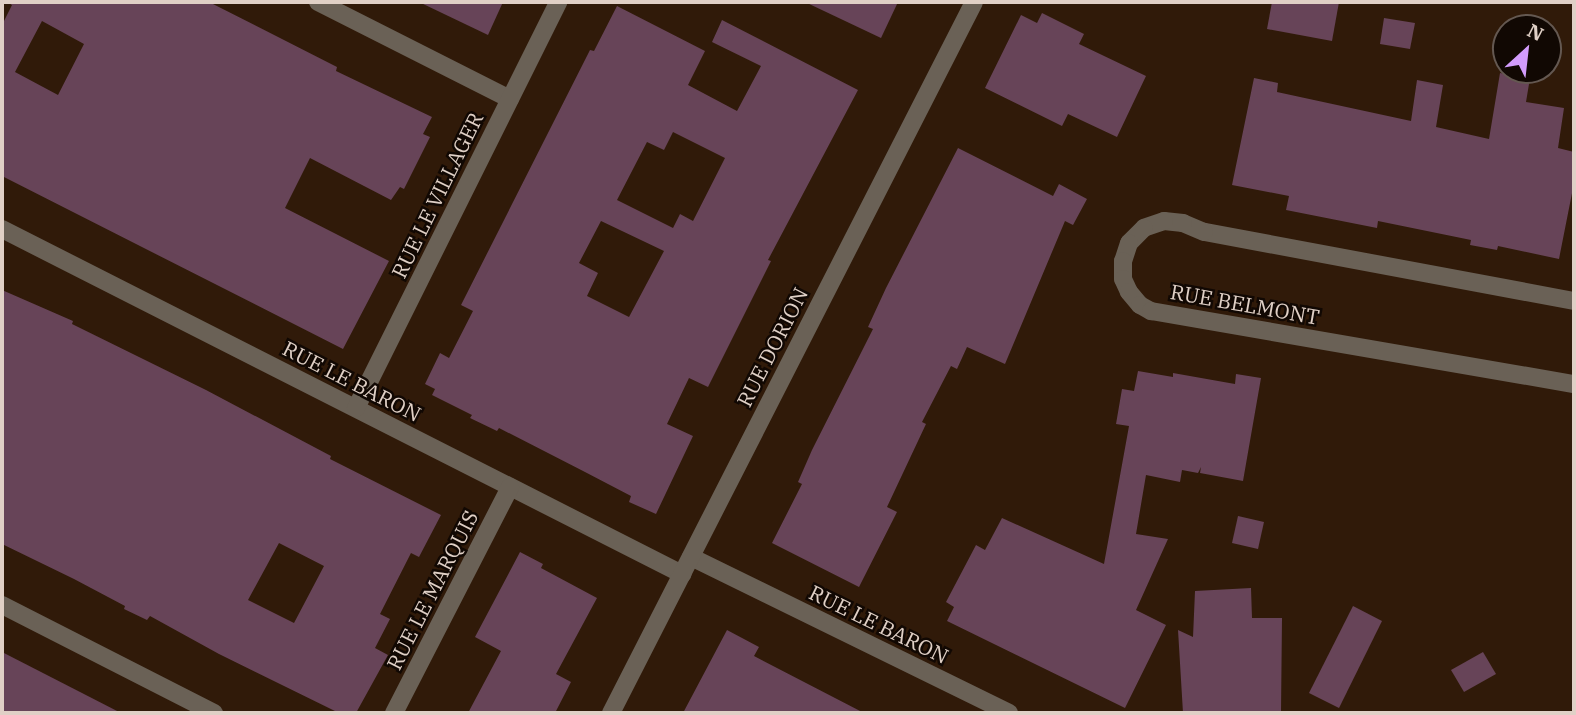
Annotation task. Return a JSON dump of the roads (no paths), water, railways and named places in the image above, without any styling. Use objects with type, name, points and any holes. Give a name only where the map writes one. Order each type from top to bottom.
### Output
[{"type":"street","points":[[318,2],[510,99]]},
{"type":"street","name":"RUE LE VILLAGER","points":[[356,408],[558,2]]},
{"type":"street","name":"RUE DORION","points":[[611,713],[974,2]]},
{"type":"street","name":"RUE BELMONT","points":[[1574,301],[1204,232],[1183,223],[1164,221],[1144,228],[1129,243],[1123,261],[1123,279],[1129,292],[1139,305],[1152,311],[1574,384]]},
{"type":"street","name":"RUE LE BARON","points":[[2,229],[682,574]]},
{"type":"street","name":"RUE LE MARQUIS","points":[[394,713],[510,487]]},
{"type":"street","name":"RUE LE BARON","points":[[691,557],[1009,713]]},
{"type":"street","points":[[2,605],[214,713]]}]
